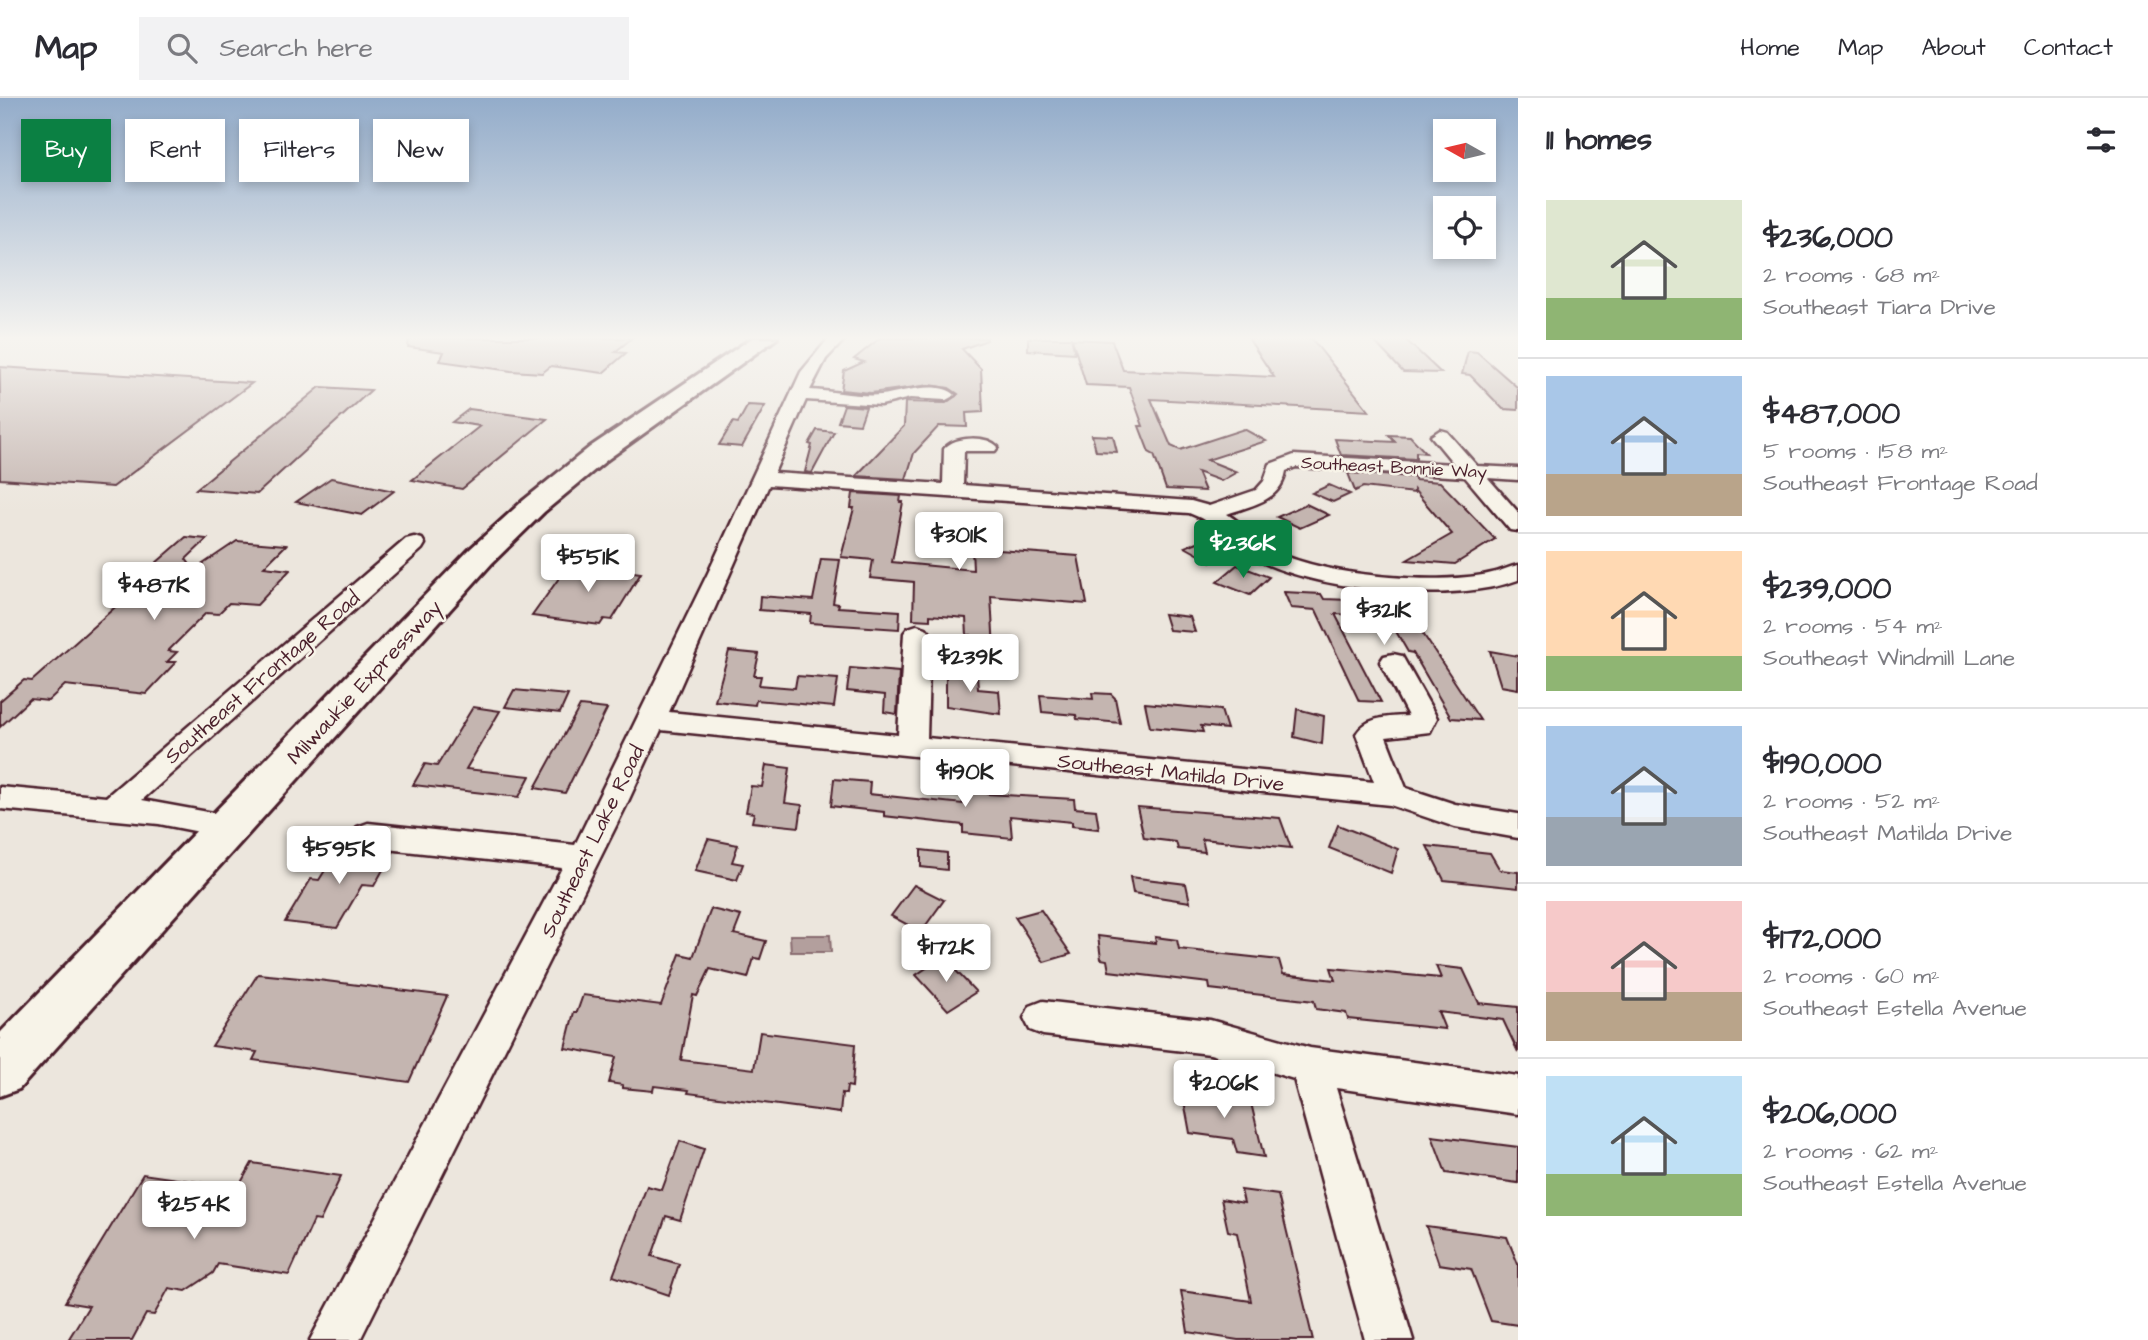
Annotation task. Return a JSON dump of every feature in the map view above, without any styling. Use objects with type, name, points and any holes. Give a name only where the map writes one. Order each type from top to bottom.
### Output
[{"type":"highway","name":"Milwaukie Expressway","points":[[0,1071],[481,556],[534,506],[608,446],[681,396]]},
{"type":"street","name":"Southeast Lake Road","points":[[334,1340],[526,974],[652,720],[799,396]]},
{"type":"street","points":[[826,396],[881,400],[898,396]]},
{"type":"street","points":[[1440,436],[1518,525]]},
{"type":"street","points":[[953,490],[954,449],[959,445],[988,447]]},
{"type":"street","name":"Southeast Bonnie Way","points":[[1209,513],[1263,494],[1274,482],[1277,468],[1294,461],[1518,474]]},
{"type":"street","points":[[762,478],[1171,503],[1209,513],[1226,522],[1269,557],[1315,574],[1460,586],[1495,582],[1518,572]]},
{"type":"street","name":"Southeast Frontage Road","points":[[111,810],[414,544]]},
{"type":"street","points":[[912,745],[918,633]]},
{"type":"street","points":[[1393,662],[1423,718],[1420,725],[1382,727],[1370,734],[1394,795]]},
{"type":"street","name":"Southeast Matilda Drive","points":[[652,720],[1394,795],[1454,818],[1518,826]]},
{"type":"street","points":[[0,798],[159,813],[230,825]]},
{"type":"street","points":[[368,835],[583,858]]},
{"type":"street","points":[[1043,1018],[1210,1037],[1310,1066],[1518,1095]]},
{"type":"street","points":[[1310,1066],[1390,1340]]},
{"type":"shaded area","points":[[790,935],[830,935],[831,952],[791,952]]},
{"type":"building","points":[[0,396],[235,396],[113,487],[0,479]]},
{"type":"building","points":[[309,396],[364,396],[257,494],[196,489]]},
{"type":"building","points":[[955,396],[982,396],[983,412],[966,413],[967,427],[939,426],[914,453],[906,479],[856,476],[904,426],[905,402],[946,403]]},
{"type":"building","points":[[1132,396],[1357,396],[1369,411],[1151,399],[1171,446],[1180,450],[1244,429],[1266,441],[1207,460],[1237,472],[1221,481],[1197,472],[1205,491],[1166,489],[1154,455],[1149,452],[1139,426],[1143,426]]},
{"type":"building","points":[[1490,396],[1518,396],[1518,410],[1503,409]]},
{"type":"building","points":[[748,405],[765,406],[742,447],[719,445],[733,422],[738,423]]},
{"type":"building","points":[[844,405],[866,407],[860,424],[838,422]]},
{"type":"building","points":[[469,409],[547,419],[462,489],[412,480],[480,426],[452,422]]},
{"type":"building","points":[[817,430],[834,432],[812,473],[805,472],[812,445],[809,444]]},
{"type":"building","points":[[1092,435],[1113,436],[1117,452],[1096,451]]},
{"type":"building","points":[[1389,435],[1410,436],[1426,453],[1416,452],[1416,459],[1341,455],[1335,439],[1395,442]]},
{"type":"building","points":[[1348,473],[1415,477],[1415,480],[1440,482],[1495,539],[1455,564],[1407,560],[1452,534],[1414,490],[1414,493],[1363,487],[1355,491]]},
{"type":"building","points":[[331,478],[394,491],[362,515],[296,502]]},
{"type":"building","points":[[1329,485],[1350,494],[1333,502],[1312,493]]},
{"type":"building","points":[[853,493],[901,496],[900,502],[903,502],[892,562],[973,570],[972,548],[1078,556],[1087,604],[991,596],[994,651],[971,649],[971,635],[967,635],[966,618],[930,615],[930,620],[913,619],[914,582],[870,578],[873,560],[841,557],[854,508],[851,508]]},
{"type":"building","points":[[1306,504],[1329,515],[1300,528],[1277,517]]},
{"type":"building","points":[[186,537],[207,539],[186,559],[194,570],[237,541],[286,545],[264,567],[290,570],[257,605],[229,603],[218,614],[206,613],[168,651],[177,652],[167,662],[176,662],[146,694],[65,685],[48,701],[30,699],[0,727],[0,701],[24,680],[32,681],[149,577],[141,576]]},
{"type":"building","points":[[1205,539],[1233,553],[1212,562],[1185,547]]},
{"type":"building","points":[[821,559],[840,560],[833,603],[839,604],[838,607],[900,611],[899,629],[810,623],[811,614],[759,610],[760,596],[813,600]]},
{"type":"building","points":[[597,562],[621,565],[618,570],[641,573],[612,620],[604,619],[600,625],[532,616],[569,564],[594,567]]},
{"type":"building","points":[[1237,565],[1269,577],[1250,595],[1217,582]]},
{"type":"building","points":[[1284,592],[1321,594],[1324,599],[1402,602],[1480,720],[1451,718],[1413,653],[1408,652],[1387,616],[1335,614],[1381,702],[1359,701],[1316,610],[1291,608]]},
{"type":"building","points":[[1164,614],[1190,617],[1195,632],[1169,630]]},
{"type":"building","points":[[729,651],[759,654],[754,676],[761,676],[759,685],[795,688],[797,676],[838,679],[834,707],[756,700],[755,705],[715,701]]},
{"type":"building","points":[[1490,651],[1518,656],[1518,689],[1501,686]]},
{"type":"building","points":[[850,668],[899,672],[897,714],[884,712],[885,695],[847,691]]},
{"type":"building","points":[[946,671],[977,674],[978,689],[999,691],[1001,714],[946,706]]},
{"type":"building","points":[[514,690],[568,695],[560,713],[505,707]]},
{"type":"building","points":[[1092,693],[1111,694],[1115,698],[1120,723],[1042,712],[1040,695],[1093,699]]},
{"type":"building","points":[[1145,703],[1221,710],[1227,729],[1201,726],[1203,732],[1150,727]]},
{"type":"building","points":[[580,706],[607,709],[565,793],[535,788]]},
{"type":"building","points":[[473,707],[500,711],[466,769],[530,776],[519,797],[413,785],[425,764],[437,766]]},
{"type":"building","points":[[1297,709],[1324,716],[1322,744],[1294,737]]},
{"type":"building","points":[[766,765],[790,768],[785,803],[802,805],[799,827],[752,822],[754,813],[746,812],[751,786],[762,787]]},
{"type":"building","points":[[834,779],[870,782],[869,794],[963,804],[962,786],[988,788],[988,794],[1074,799],[1075,808],[1096,810],[1099,829],[1072,826],[1072,822],[1010,816],[1012,838],[963,833],[963,825],[884,816],[884,812],[831,806]]},
{"type":"building","points":[[1137,807],[1280,818],[1291,848],[1202,839],[1205,852],[1178,849],[1176,842],[1144,838]]},
{"type":"building","points":[[1338,825],[1398,849],[1391,873],[1329,848]]},
{"type":"building","points":[[708,839],[738,845],[732,862],[743,864],[737,880],[695,871]]},
{"type":"building","points":[[341,845],[393,852],[374,886],[362,885],[337,928],[285,922],[311,879],[319,880]]},
{"type":"building","points":[[1427,846],[1490,853],[1500,870],[1518,872],[1518,888],[1444,880]]},
{"type":"building","points":[[921,850],[947,853],[947,870],[921,867]]},
{"type":"building","points":[[1130,877],[1186,884],[1190,902],[1133,893]]},
{"type":"building","points":[[914,885],[944,900],[921,932],[891,916]]},
{"type":"building","points":[[711,909],[741,916],[734,934],[766,941],[760,959],[754,958],[748,978],[710,969],[697,996],[693,995],[681,1060],[754,1069],[760,1032],[855,1044],[852,1087],[847,1086],[846,1094],[842,1093],[840,1113],[688,1093],[689,1090],[654,1086],[653,1091],[623,1088],[623,1085],[609,1083],[616,1057],[565,1048],[574,1012],[577,1012],[583,995],[661,1005],[680,954],[693,957]]},
{"type":"building","points":[[1041,910],[1071,954],[1044,962],[1015,917]]},
{"type":"building","points":[[1098,936],[1156,943],[1155,937],[1177,940],[1179,949],[1279,960],[1283,974],[1335,980],[1331,968],[1441,978],[1436,966],[1463,969],[1479,1003],[1518,1007],[1518,1052],[1503,1020],[1438,1012],[1445,1029],[1348,1019],[1346,1013],[1316,1009],[1314,1001],[1210,989],[1209,983],[1109,971],[1107,960],[1101,959]]},
{"type":"building","points":[[943,957],[976,992],[948,1010],[916,975]]},
{"type":"building","points":[[258,974],[447,996],[409,1082],[253,1060],[257,1052],[212,1046]]},
{"type":"building","points":[[1182,1090],[1250,1099],[1264,1157],[1237,1153],[1233,1139],[1190,1133]]},
{"type":"building","points":[[1432,1136],[1518,1147],[1518,1183],[1446,1173]]},
{"type":"building","points":[[680,1141],[704,1149],[680,1220],[666,1216],[652,1256],[679,1264],[669,1295],[613,1276],[647,1186],[662,1190]]},
{"type":"building","points":[[252,1163],[341,1176],[320,1221],[314,1220],[289,1275],[218,1264],[213,1273],[186,1291],[169,1288],[154,1315],[146,1314],[132,1340],[68,1340],[89,1306],[65,1302],[143,1174],[238,1188]]},
{"type":"building","points":[[1241,1190],[1278,1195],[1313,1340],[1238,1340],[1188,1332],[1181,1291],[1251,1301],[1237,1233],[1228,1231],[1221,1199],[1244,1203]]},
{"type":"building","points":[[1426,1226],[1507,1237],[1518,1264],[1518,1325],[1491,1321],[1471,1269],[1439,1264]]}]
